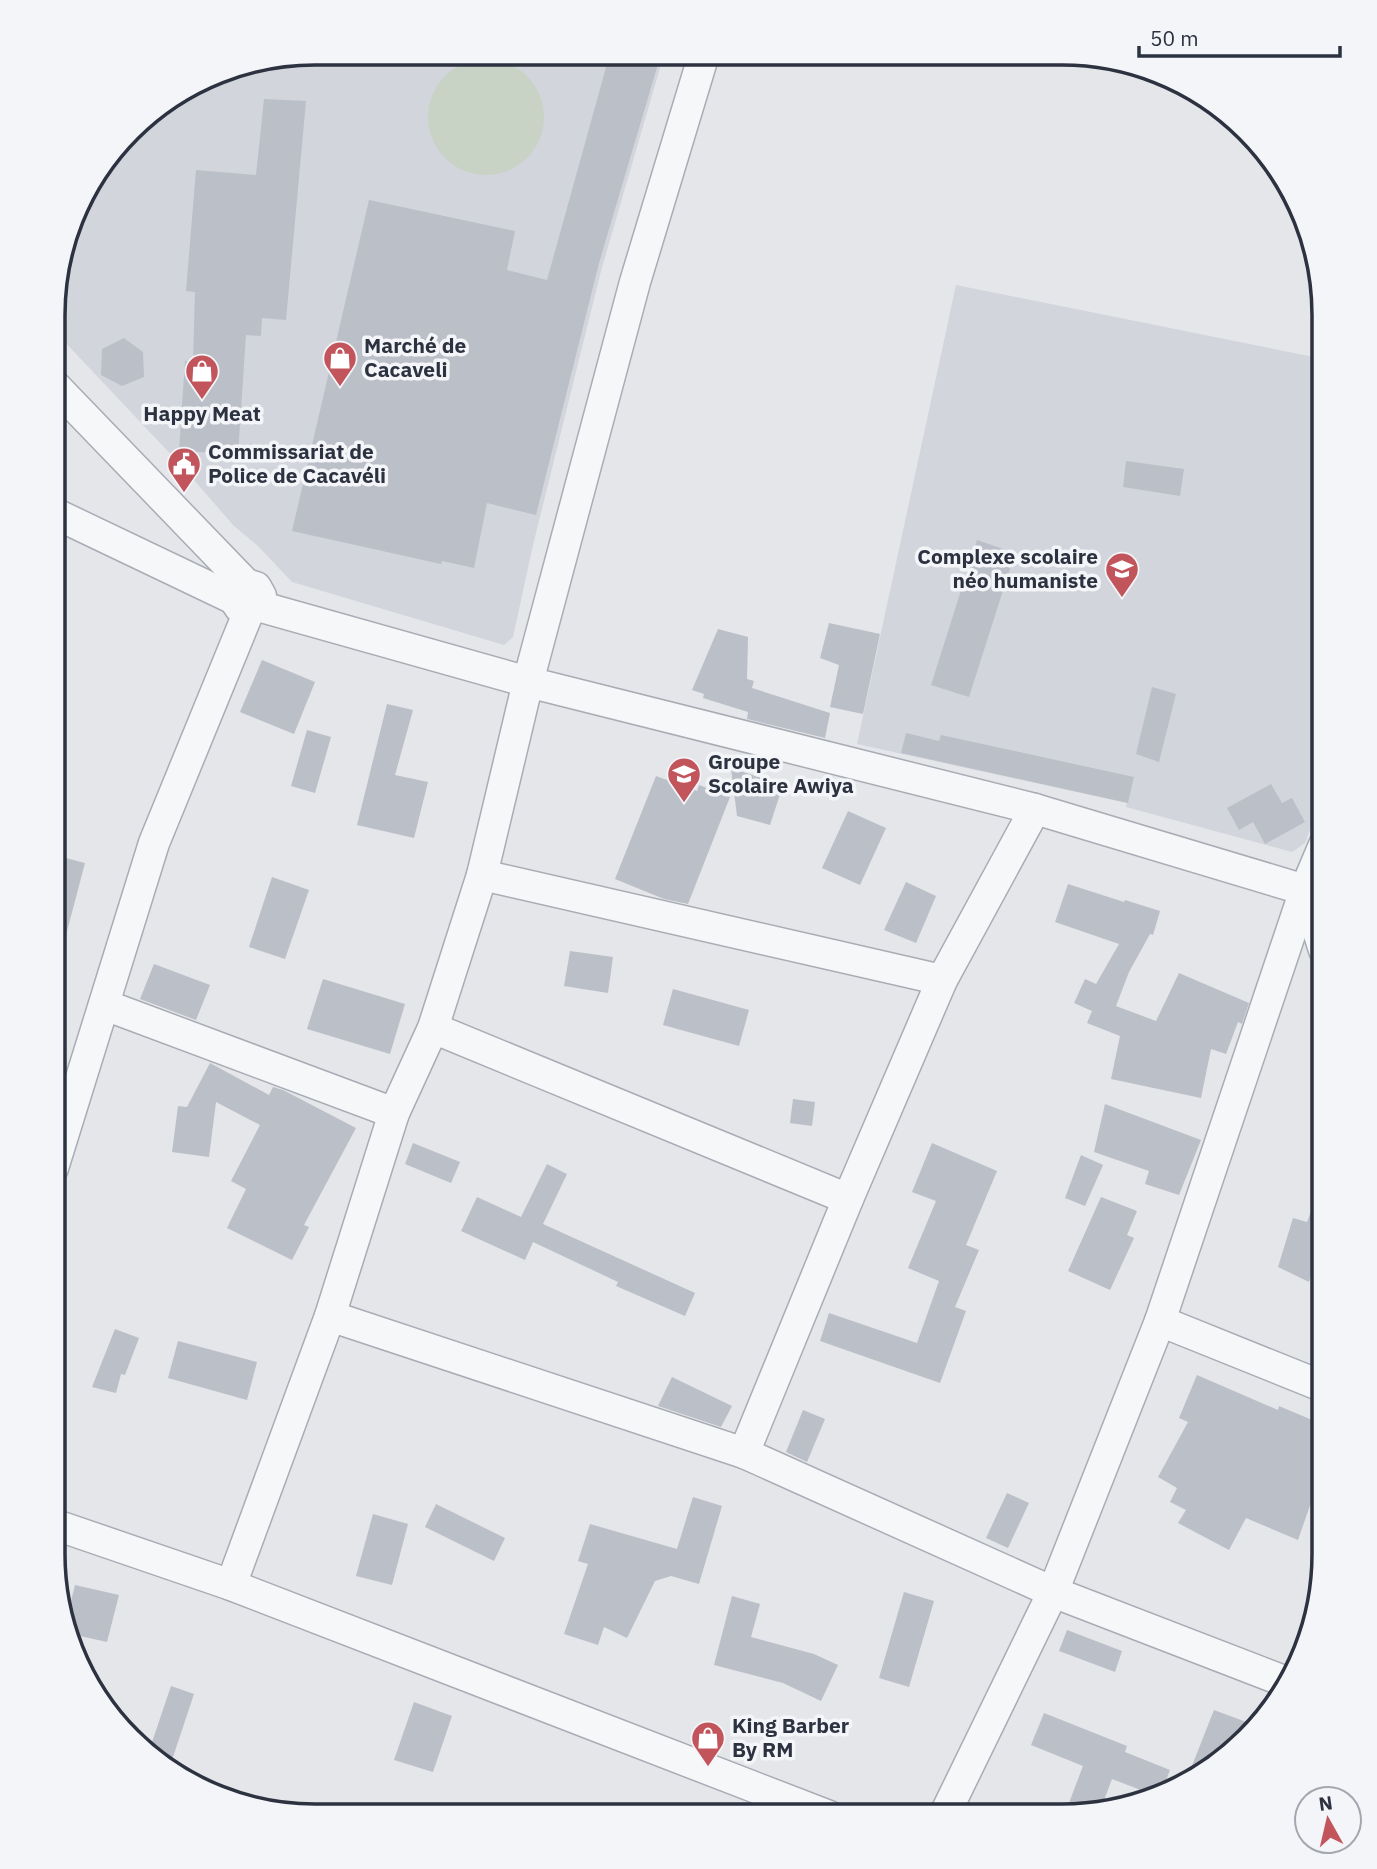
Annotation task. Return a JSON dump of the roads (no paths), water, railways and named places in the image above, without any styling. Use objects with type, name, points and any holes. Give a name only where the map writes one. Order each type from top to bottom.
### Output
[{"type":"street","points":[[231,1586],[330,1316],[394,1113],[433,1028],[482,875],[528,682],[635,282],[702,65]]},
{"type":"street","points":[[65,397],[247,600]]},
{"type":"street","points":[[65,518],[247,600],[528,682],[1035,809],[1305,890]]},
{"type":"street","points":[[65,1130],[154,843],[247,600]]},
{"type":"street","points":[[744,1453],[848,1199],[942,980],[1035,809]]},
{"type":"street","points":[[950,1804],[1053,1592],[1160,1321],[1312,873]]},
{"type":"street","points":[[482,875],[942,980]]},
{"type":"street","points":[[1305,890],[1312,912]]},
{"type":"street","points":[[105,1005],[394,1113]]},
{"type":"street","points":[[433,1028],[848,1199]]},
{"type":"street","points":[[330,1316],[744,1453],[1053,1592],[1279,1679]]},
{"type":"street","points":[[1160,1321],[1312,1382]]},
{"type":"street","points":[[65,1529],[231,1586],[798,1804]]},
{"type":"place","name":"Marché de Cacaveli","points":[[340,388]]},
{"type":"place","name":"Happy Meat","points":[[202,401]]},
{"type":"place","name":"Commissariat de Police de Cacavéli","points":[[184,494]]},
{"type":"place","name":"Complexe scolaire néo humaniste","points":[[1122,599]]},
{"type":"place","name":"Groupe Scolaire Awiya","points":[[684,804]]},
{"type":"place","name":"King Barber By RM","points":[[708,1768]]}]
